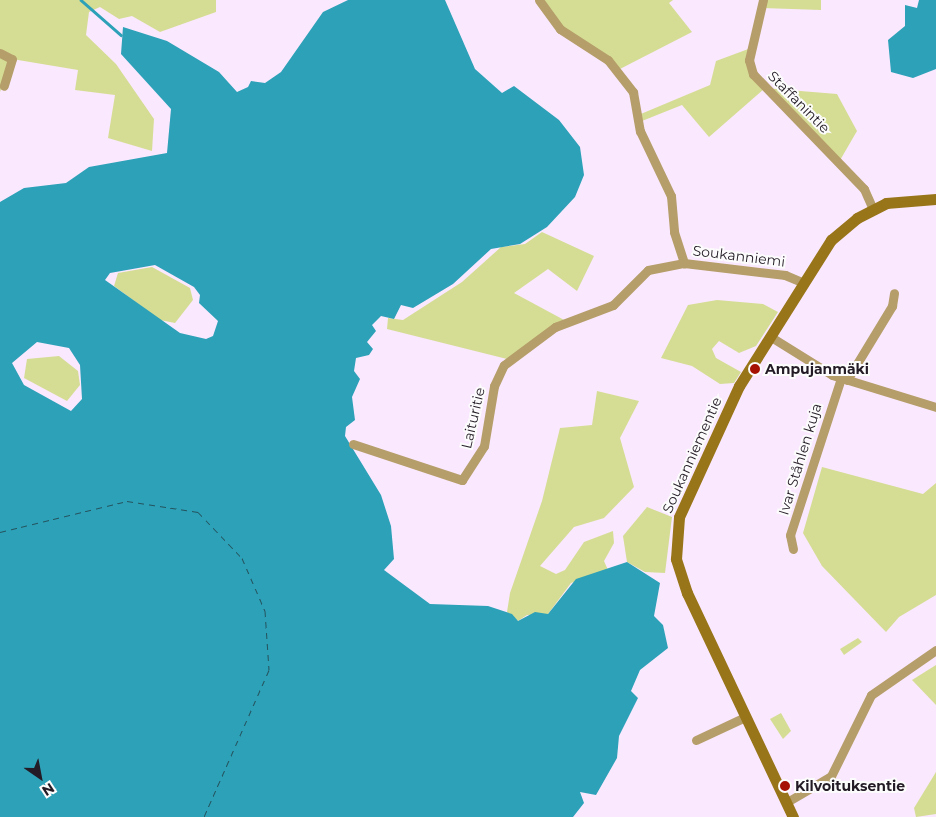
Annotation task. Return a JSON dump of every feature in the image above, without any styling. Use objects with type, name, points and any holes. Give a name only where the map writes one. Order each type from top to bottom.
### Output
[{"type":"street","name":"Soukanniemi","points":[[539,0],[560,29],[608,60],[633,92],[640,131],[671,196],[674,232],[684,263],[785,275],[804,283]]},
{"type":"street","name":"Staffanintie","points":[[763,0],[749,60],[753,74],[864,189],[873,209]]},
{"type":"street","points":[[0,53],[15,61],[4,86]]},
{"type":"street","name":"Soukanniementie","points":[[793,817],[687,593],[676,559],[676,534],[706,456],[739,386],[804,283],[840,232],[873,209],[903,200],[936,199]]},
{"type":"street","name":"Laituritie","points":[[353,444],[372,447],[462,480],[484,446],[494,386],[504,365],[555,327],[613,305],[648,270],[684,263]]},
{"type":"street","name":"Ivar Ståhlen kuja","points":[[793,549],[790,535],[844,379],[892,306],[894,293]]},
{"type":"street","points":[[771,337],[844,379],[936,407]]},
{"type":"street","points":[[786,802],[831,776],[871,695],[936,650]]},
{"type":"street","points":[[696,740],[745,717]]},
{"type":"green space","points":[[0,0],[216,0],[216,12],[160,32],[132,16],[119,19],[100,7],[89,12],[86,35],[116,64],[154,119],[152,151],[108,138],[115,95],[75,90],[78,70],[12,59],[0,92]]},
{"type":"green space","points":[[539,0],[673,0],[669,3],[692,32],[618,70],[570,36]]},
{"type":"green space","points":[[763,0],[821,0],[821,10],[762,8]]},
{"type":"green space","points":[[751,48],[749,60],[764,88],[837,94],[857,131],[839,162],[764,89],[709,137],[682,105],[637,123],[636,116],[710,85],[716,61]]},
{"type":"green space","points":[[542,232],[594,256],[577,291],[548,269],[514,293],[566,321],[511,360],[387,329],[388,318],[403,320],[462,282],[501,247],[525,244]]},
{"type":"green space","points":[[152,267],[190,288],[193,300],[175,323],[160,320],[114,286],[118,273]]},
{"type":"green space","points":[[717,300],[763,304],[778,312],[756,346],[739,353],[719,341],[712,349],[716,358],[741,372],[734,383],[720,384],[692,366],[661,358],[688,305]]},
{"type":"green space","points":[[59,356],[78,371],[80,385],[67,401],[24,378],[27,359]]},
{"type":"green space","points":[[597,391],[639,401],[620,438],[634,487],[604,518],[574,527],[540,566],[556,574],[565,570],[584,542],[613,531],[614,543],[604,561],[608,570],[571,583],[548,614],[527,615],[518,621],[507,612],[510,593],[542,501],[560,428],[592,425]]},
{"type":"green space","points":[[822,467],[923,494],[936,483],[936,595],[899,617],[886,632],[822,566],[803,533]]},
{"type":"green space","points":[[647,507],[672,517],[665,573],[645,572],[627,562],[623,536]]},
{"type":"green space","points":[[858,638],[862,642],[844,655],[840,649]]},
{"type":"green space","points":[[936,665],[936,705],[912,680]]},
{"type":"green space","points":[[781,713],[791,731],[783,739],[770,719]]},
{"type":"green space","points":[[936,772],[936,814],[916,817],[914,808]]},
{"type":"water","points":[[348,0],[445,0],[475,69],[502,93],[514,86],[559,120],[580,147],[584,175],[575,197],[547,227],[520,244],[491,249],[453,284],[413,308],[401,305],[394,319],[381,316],[372,325],[376,331],[367,342],[373,349],[369,355],[356,358],[354,371],[360,379],[352,397],[355,420],[346,427],[345,436],[381,495],[391,526],[394,559],[384,570],[430,604],[488,606],[512,614],[518,621],[535,612],[548,614],[576,579],[627,562],[660,583],[654,616],[663,625],[668,648],[640,670],[631,691],[638,698],[619,736],[617,758],[596,795],[580,792],[584,803],[573,817],[0,817],[0,202],[24,188],[66,183],[89,167],[167,153],[171,109],[121,54],[123,27],[167,41],[219,72],[237,92],[248,87],[251,81],[265,83],[281,72],[323,12]],"holes":[[[155,265],[194,287],[200,295],[199,303],[218,321],[213,336],[206,339],[180,333],[105,280],[110,273]],[[37,342],[69,348],[80,365],[82,399],[71,411],[24,385],[12,363]]]},
{"type":"water","points":[[919,0],[936,0],[936,69],[913,78],[891,72],[888,40],[905,26],[905,5],[917,8]]},
{"type":"waterway","points":[[81,0],[121,35]]},
{"type":"ferry route","points":[[0,532],[127,501],[198,512],[242,558],[265,611],[269,670],[204,817]]},
{"type":"place","name":"Ampujanmäki","points":[[755,369]]},
{"type":"place","name":"Kilvoituksentie","points":[[785,786]]}]
